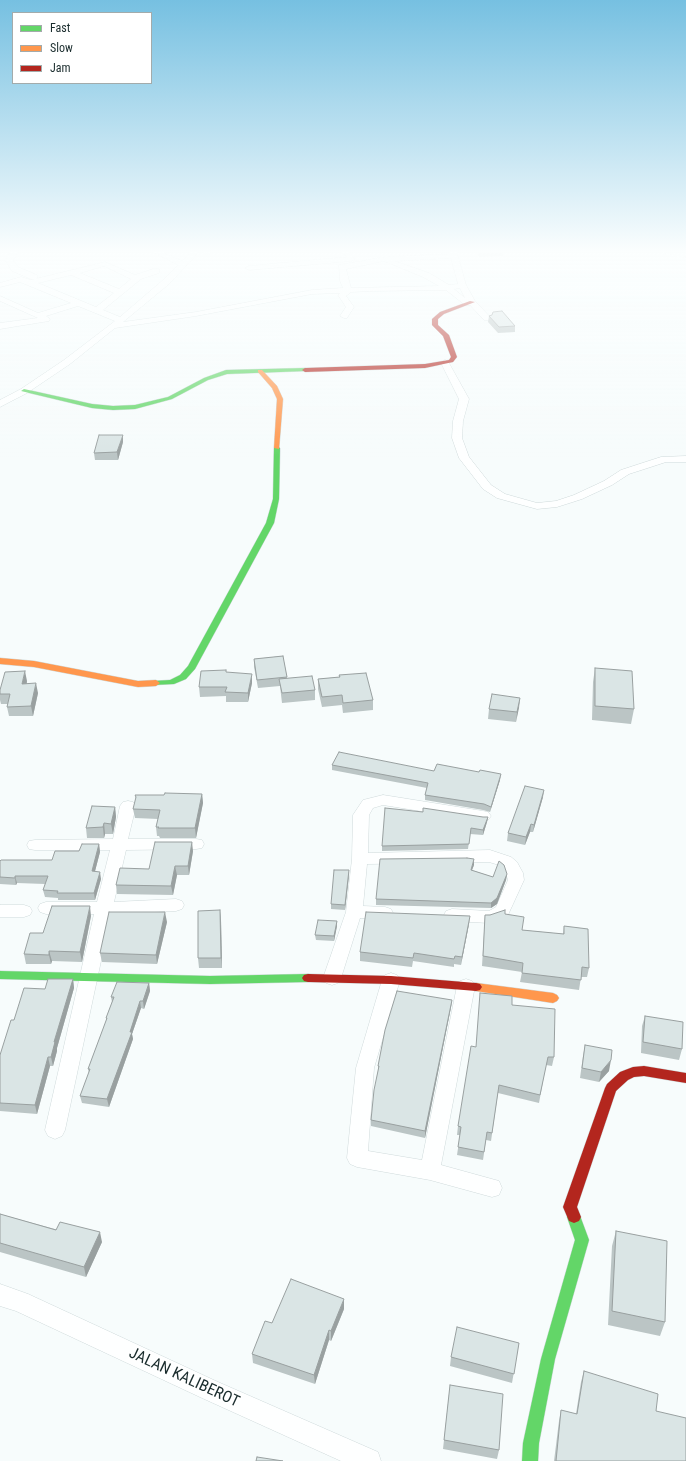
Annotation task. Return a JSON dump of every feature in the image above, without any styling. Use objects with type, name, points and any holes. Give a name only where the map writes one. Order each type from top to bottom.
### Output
[{"type":"street","points":[[0,325],[13,321]]},
{"type":"street","points":[[0,325],[29,321]]},
{"type":"street","points":[[0,404],[24,391],[68,362],[117,323],[133,321]]},
{"type":"street","points":[[24,391],[92,406],[113,408],[135,407],[170,398],[206,379],[226,372],[425,366],[445,363],[451,361],[454,357],[446,335],[435,325],[435,321]]},
{"type":"street","points":[[445,363],[464,399],[458,421],[456,438],[464,458],[487,487],[501,496],[537,506],[558,504],[578,497],[608,483],[625,472],[665,459],[686,458]]},
{"type":"street","points":[[0,661],[34,664],[138,684],[171,682],[183,677],[192,667],[270,523],[276,499],[277,443],[280,399],[275,387],[260,371]]},
{"type":"street","points":[[332,978],[354,912],[360,859],[361,815],[368,804],[375,801],[394,801],[483,816]]},
{"type":"street","points":[[55,1130],[88,977],[128,806]]},
{"type":"street","points":[[36,845],[196,844]]},
{"type":"street","points":[[360,859],[490,856],[505,861],[511,866],[515,873],[516,880],[502,912],[496,915],[488,916],[433,915]]},
{"type":"street","points":[[46,908],[104,908],[176,904]]},
{"type":"street","points":[[0,911],[24,911]]},
{"type":"street","points":[[354,912],[401,914]]},
{"type":"street","points":[[0,975],[210,980],[332,978],[391,980],[466,986],[553,998]]},
{"type":"street","points":[[391,980],[365,1068],[357,1158],[430,1171],[492,1188]]},
{"type":"street","points":[[430,1171],[466,986]]},
{"type":"street","points":[[530,1461],[531,1443],[548,1359],[582,1240],[570,1207],[611,1088],[624,1076],[633,1072],[644,1071],[686,1078]]},
{"type":"street","name":"JALAN KALIBEROT","points":[[0,1295],[20,1302],[217,1394],[369,1461]]},
{"type":"building","points":[[494,321],[511,321],[515,326],[499,327]]},
{"type":"building","points":[[99,435],[123,435],[117,452],[94,453]]},
{"type":"building","points":[[283,656],[287,677],[257,680],[254,659]]},
{"type":"building","points":[[595,668],[632,671],[634,709],[595,706]]},
{"type":"building","points":[[226,670],[226,672],[252,674],[248,693],[225,692],[227,687],[199,687],[201,671]]},
{"type":"building","points":[[25,671],[22,684],[36,683],[31,706],[7,707],[10,694],[0,694],[5,672]]},
{"type":"building","points":[[366,673],[373,700],[343,703],[342,695],[322,697],[318,679],[340,677],[339,675]]},
{"type":"building","points":[[312,676],[315,690],[282,693],[279,679]]},
{"type":"building","points":[[492,694],[520,698],[517,712],[489,709]]},
{"type":"building","points":[[339,752],[434,771],[437,764],[479,772],[480,770],[501,774],[491,807],[484,804],[425,795],[428,783],[332,765]]},
{"type":"building","points":[[525,786],[544,790],[534,825],[531,824],[526,837],[508,833]]},
{"type":"building","points":[[165,793],[202,794],[195,828],[158,828],[159,827],[156,827],[160,810],[133,809],[136,797],[135,795],[164,795]]},
{"type":"building","points":[[92,806],[115,807],[111,824],[104,823],[103,827],[86,828]]},
{"type":"building","points":[[385,808],[423,812],[423,808],[488,817],[483,830],[471,828],[469,844],[382,846]]},
{"type":"building","points":[[155,842],[192,842],[188,866],[175,866],[171,886],[116,885],[120,868],[149,869]]},
{"type":"building","points":[[82,844],[99,844],[92,871],[100,872],[94,893],[57,893],[58,891],[43,890],[48,876],[15,876],[15,878],[0,877],[1,860],[52,860],[55,851],[79,851]]},
{"type":"building","points":[[380,859],[474,859],[471,870],[493,877],[499,861],[504,865],[507,874],[497,898],[491,903],[376,899]]},
{"type":"building","points":[[334,870],[349,870],[345,905],[331,904]]},
{"type":"building","points":[[52,906],[90,906],[80,952],[49,951],[49,955],[24,954],[30,933],[43,933]]},
{"type":"building","points":[[220,910],[221,958],[198,958],[198,911]]},
{"type":"building","points":[[505,910],[505,914],[524,917],[522,930],[564,934],[564,926],[588,929],[589,968],[582,967],[581,980],[522,973],[523,963],[483,956],[485,915],[490,915]]},
{"type":"building","points":[[109,912],[165,912],[156,955],[100,953]]},
{"type":"building","points":[[366,912],[470,916],[462,957],[455,956],[454,959],[414,953],[413,958],[360,952]]},
{"type":"building","points":[[318,920],[337,921],[334,936],[315,935]]},
{"type":"building","points":[[48,979],[73,979],[51,1057],[48,1057],[35,1105],[0,1103],[0,1055],[11,1020],[14,1020],[24,988],[45,989]]},
{"type":"building","points":[[117,982],[149,983],[143,1001],[140,1001],[130,1032],[132,1032],[107,1099],[80,1096],[90,1069],[88,1069],[114,997],[111,997]]},
{"type":"building","points":[[397,991],[452,1000],[425,1131],[371,1120],[374,1090],[385,1030]]},
{"type":"building","points":[[480,993],[512,996],[512,1005],[555,1009],[554,1057],[548,1057],[540,1095],[499,1085],[492,1133],[487,1132],[484,1152],[458,1147],[461,1127],[458,1126],[471,1046],[476,1047]]},
{"type":"building","points":[[645,1016],[683,1022],[682,1049],[643,1042]]},
{"type":"building","points":[[585,1045],[612,1050],[611,1060],[601,1072],[582,1068]]},
{"type":"building","points":[[0,1214],[56,1230],[60,1222],[100,1232],[84,1267],[0,1243]]},
{"type":"building","points":[[616,1231],[667,1241],[665,1322],[612,1311]]},
{"type":"building","points":[[291,1279],[344,1299],[331,1331],[329,1330],[314,1375],[252,1354],[265,1321],[272,1323]]},
{"type":"building","points":[[457,1327],[519,1343],[514,1374],[451,1357]]},
{"type":"building","points":[[584,1371],[658,1394],[656,1411],[686,1418],[686,1461],[556,1461],[561,1410],[577,1414]]},
{"type":"building","points":[[450,1385],[503,1394],[499,1450],[444,1440]]},
{"type":"building","points":[[257,1457],[283,1461],[256,1461]]},
{"type":"traffic: fast","points":[[24,391],[92,406],[113,408],[135,407],[170,398],[206,379],[226,372],[305,370]]},
{"type":"traffic: fast","points":[[156,683],[171,682],[183,677],[192,667],[270,523],[276,499],[277,448]]},
{"type":"traffic: fast","points":[[0,975],[210,980],[308,978]]},
{"type":"traffic: fast","points":[[530,1461],[531,1443],[548,1359],[582,1240],[574,1217]]},
{"type":"traffic: slow","points":[[260,371],[275,387],[280,399],[277,448]]},
{"type":"traffic: slow","points":[[0,661],[34,664],[138,684],[156,683]]},
{"type":"traffic: slow","points":[[476,987],[553,998]]},
{"type":"traffic: jam","points":[[305,370],[425,366],[451,361],[454,357],[446,335],[435,325],[435,321]]},
{"type":"traffic: jam","points":[[308,978],[391,980],[476,987]]},
{"type":"traffic: jam","points":[[574,1217],[570,1207],[611,1088],[624,1076],[633,1072],[644,1071],[686,1078]]}]
